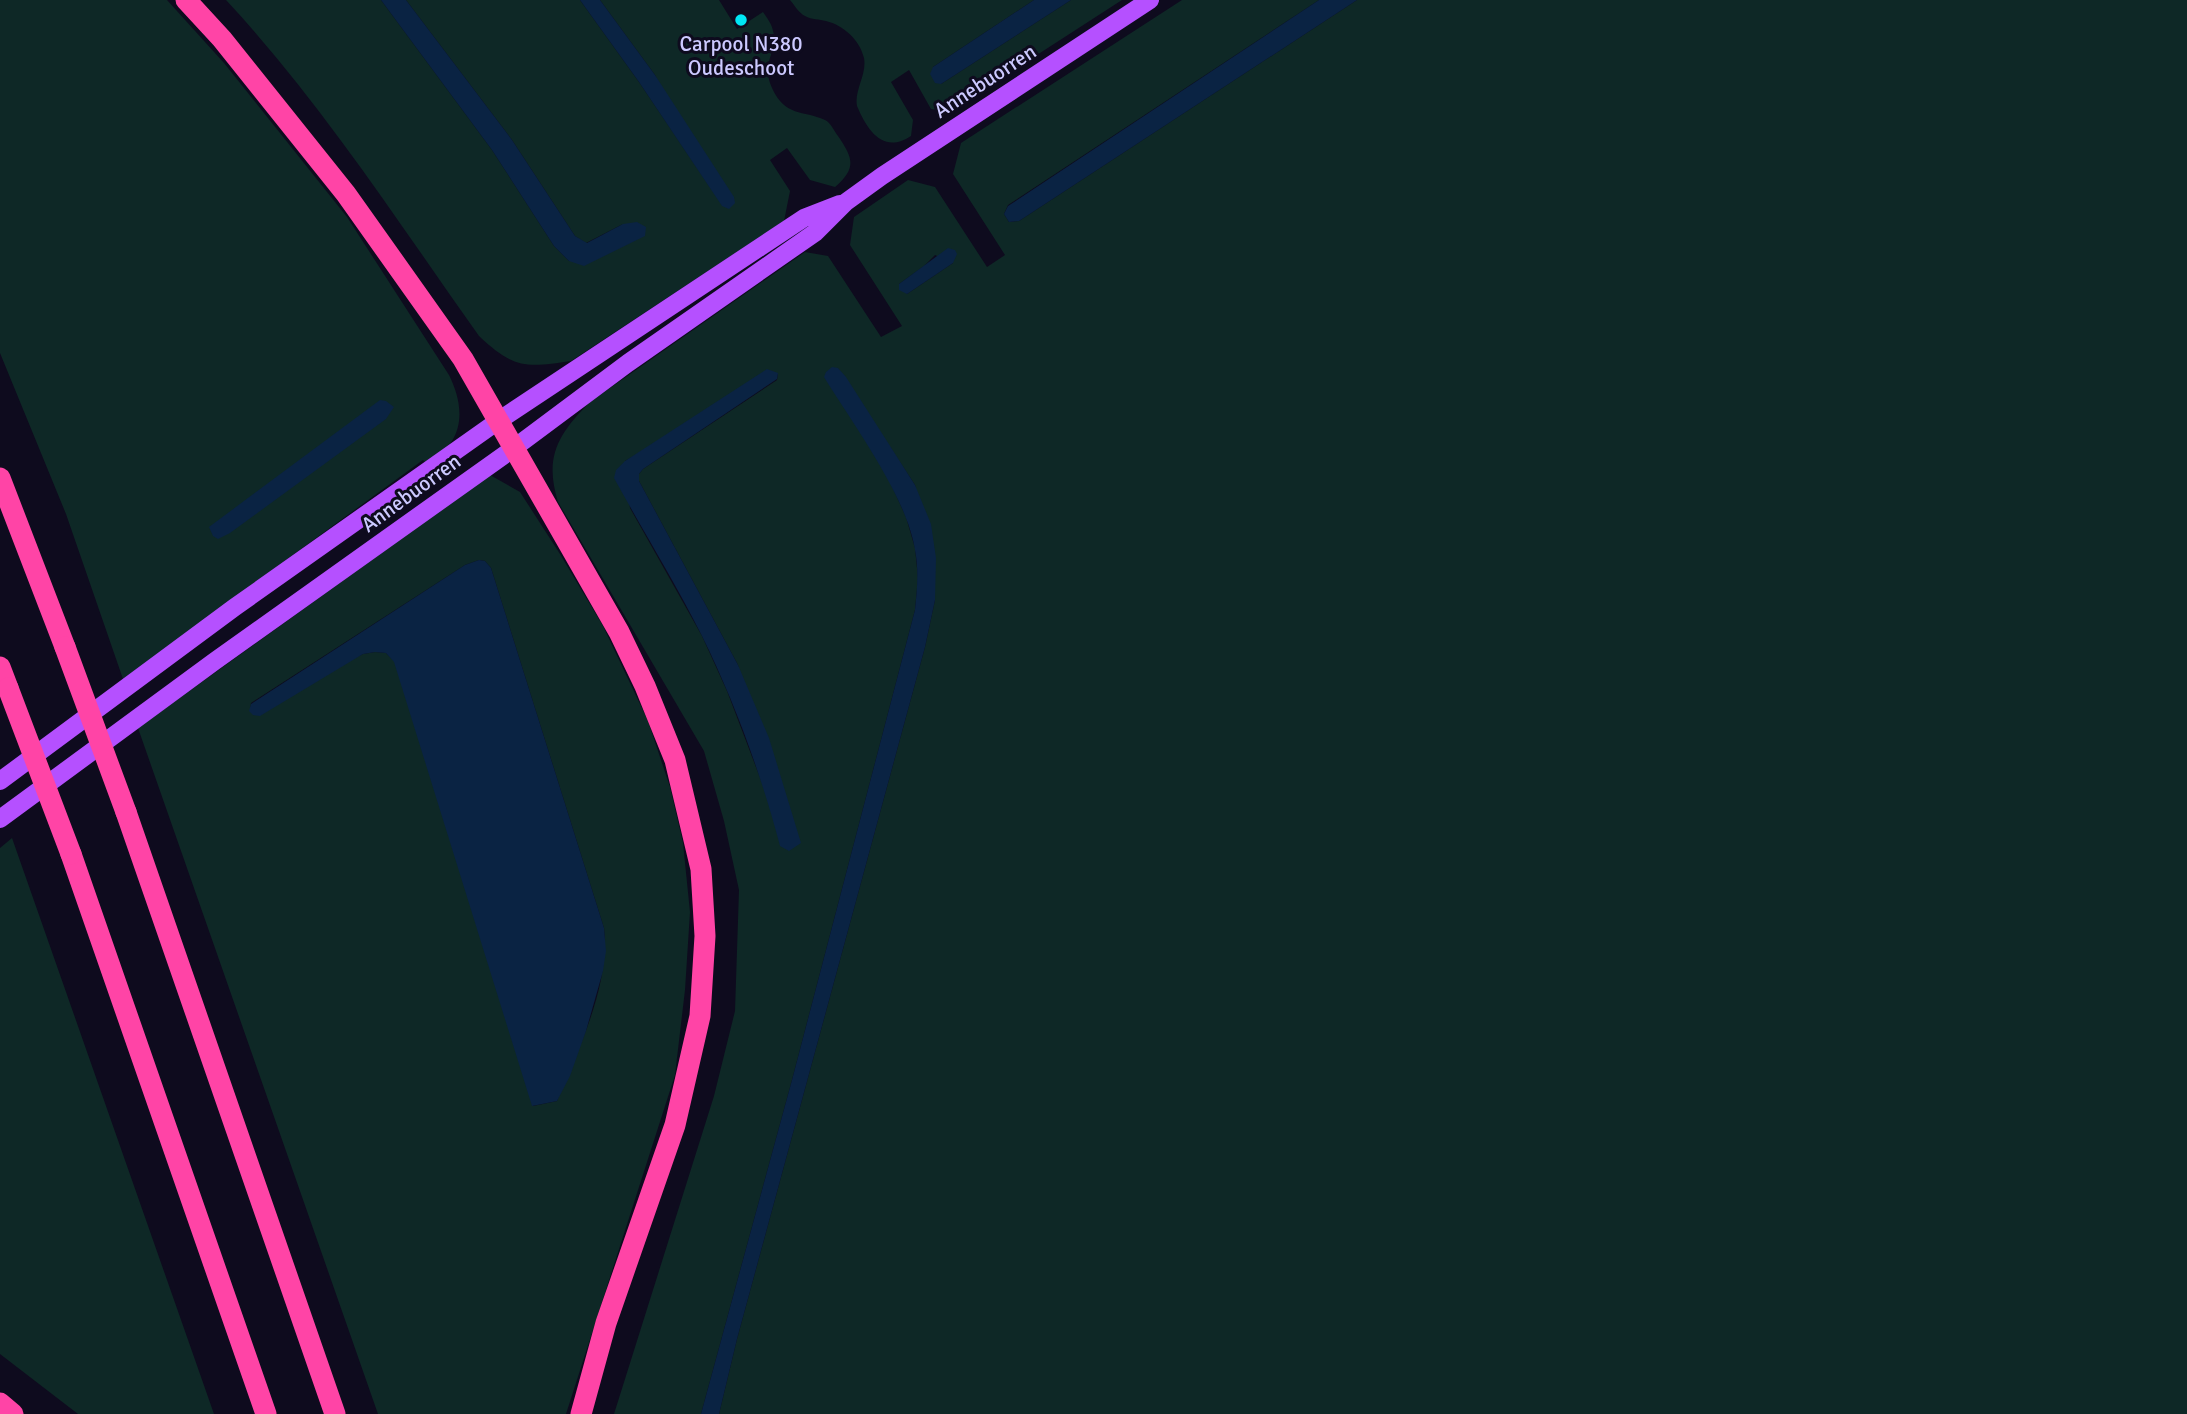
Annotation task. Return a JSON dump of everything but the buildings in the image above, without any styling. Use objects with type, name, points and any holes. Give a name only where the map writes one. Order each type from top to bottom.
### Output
[{"type":"highway","points":[[186,0],[222,39],[346,194],[463,359],[619,632],[645,686],[675,760],[701,869],[705,936],[700,1016],[675,1125],[607,1323],[581,1414]]},
{"type":"highway","points":[[0,478],[126,812],[335,1414]]},
{"type":"highway","points":[[0,667],[71,854],[266,1414]]},
{"type":"highway","points":[[0,1403],[13,1414]]},
{"type":"main road","name":"Annebuorren","points":[[0,819],[628,363],[816,232],[846,202],[1150,0]]},
{"type":"main road","name":"Annebuorren","points":[[0,781],[246,599],[498,421],[804,218],[846,202]]},
{"type":"green space","points":[[0,0],[167,0],[224,63],[347,217],[449,375],[458,399],[456,433],[446,447],[425,462],[423,460],[123,679],[66,514],[0,353]]},
{"type":"green space","points":[[226,0],[381,0],[492,150],[554,246],[569,261],[623,224],[586,243],[575,236],[512,140],[406,0],[580,0],[722,205],[655,75],[600,0],[719,0],[737,29],[763,12],[772,26],[774,38],[768,71],[777,97],[795,111],[829,123],[847,151],[850,168],[835,187],[810,180],[787,148],[770,160],[790,191],[784,221],[571,361],[542,365],[520,363],[501,354],[479,336],[326,121],[261,39]]},
{"type":"green space","points":[[790,0],[1034,0],[933,67],[941,84],[1071,0],[1122,0],[949,112],[931,109],[909,70],[891,82],[913,120],[911,136],[893,143],[878,138],[872,132],[857,106],[864,58],[855,39],[839,26],[803,15]]},
{"type":"green space","points":[[1182,0],[1319,0],[1008,205],[1004,214],[1009,222],[1019,221],[1357,0],[2187,0],[2187,1414],[719,1414],[925,647],[935,600],[915,485],[838,368],[906,517],[915,548],[918,578],[915,610],[701,1414],[614,1414],[714,1096],[735,1011],[739,890],[724,821],[704,751],[558,502],[553,472],[557,447],[570,425],[590,402],[805,252],[828,256],[881,337],[902,326],[850,245],[854,217],[908,180],[935,187],[987,267],[1005,255],[953,174],[961,143]],"holes":[[[935,255],[953,263],[907,294],[899,284]],[[778,373],[777,380],[639,474],[639,481],[738,665],[767,796],[727,691],[702,636],[630,508],[625,461]]]},
{"type":"green space","points":[[490,475],[520,492],[560,554],[603,626],[648,721],[670,787],[683,843],[690,912],[685,990],[675,1075],[566,1414],[378,1414],[138,728]],"holes":[[[479,560],[485,561],[491,568],[604,928],[605,950],[598,994],[583,1038],[557,1101],[533,1106],[395,662],[386,653],[363,654],[250,711],[251,703],[465,565]]]},
{"type":"green space","points":[[12,838],[214,1414],[78,1414],[0,1354],[0,848]]},
{"type":"water","points":[[381,0],[406,0],[512,140],[575,236],[587,243],[623,224],[637,222],[646,227],[645,236],[584,266],[569,261],[554,246],[492,150]]},
{"type":"water","points":[[580,0],[600,0],[655,75],[734,197],[735,203],[729,209],[722,206]]},
{"type":"water","points":[[1034,0],[1071,0],[941,84],[935,83],[930,74],[933,67]]},
{"type":"water","points":[[1319,0],[1357,0],[1019,221],[1009,222],[1004,214],[1008,206]]},
{"type":"water","points":[[948,248],[955,250],[957,254],[953,263],[907,294],[899,290],[899,284]]},
{"type":"water","points":[[832,367],[838,368],[846,377],[915,485],[931,524],[936,558],[935,600],[925,647],[719,1414],[701,1414],[915,610],[917,565],[910,529],[877,461],[824,377]]},
{"type":"water","points":[[767,369],[778,373],[777,379],[643,469],[639,474],[639,481],[738,665],[769,738],[801,843],[789,851],[780,846],[746,739],[714,661],[681,596],[614,478],[616,470],[625,461]]},
{"type":"water","points":[[380,400],[394,407],[386,419],[230,533],[218,539],[213,536],[209,527]]},
{"type":"water","points":[[479,560],[485,561],[491,568],[604,928],[606,951],[603,971],[570,1076],[557,1101],[532,1106],[394,662],[386,653],[363,654],[260,716],[249,711],[251,704],[465,565]]},
{"type":"place","name":"Carpool N380 Oudeschoot","points":[[741,20]]}]
